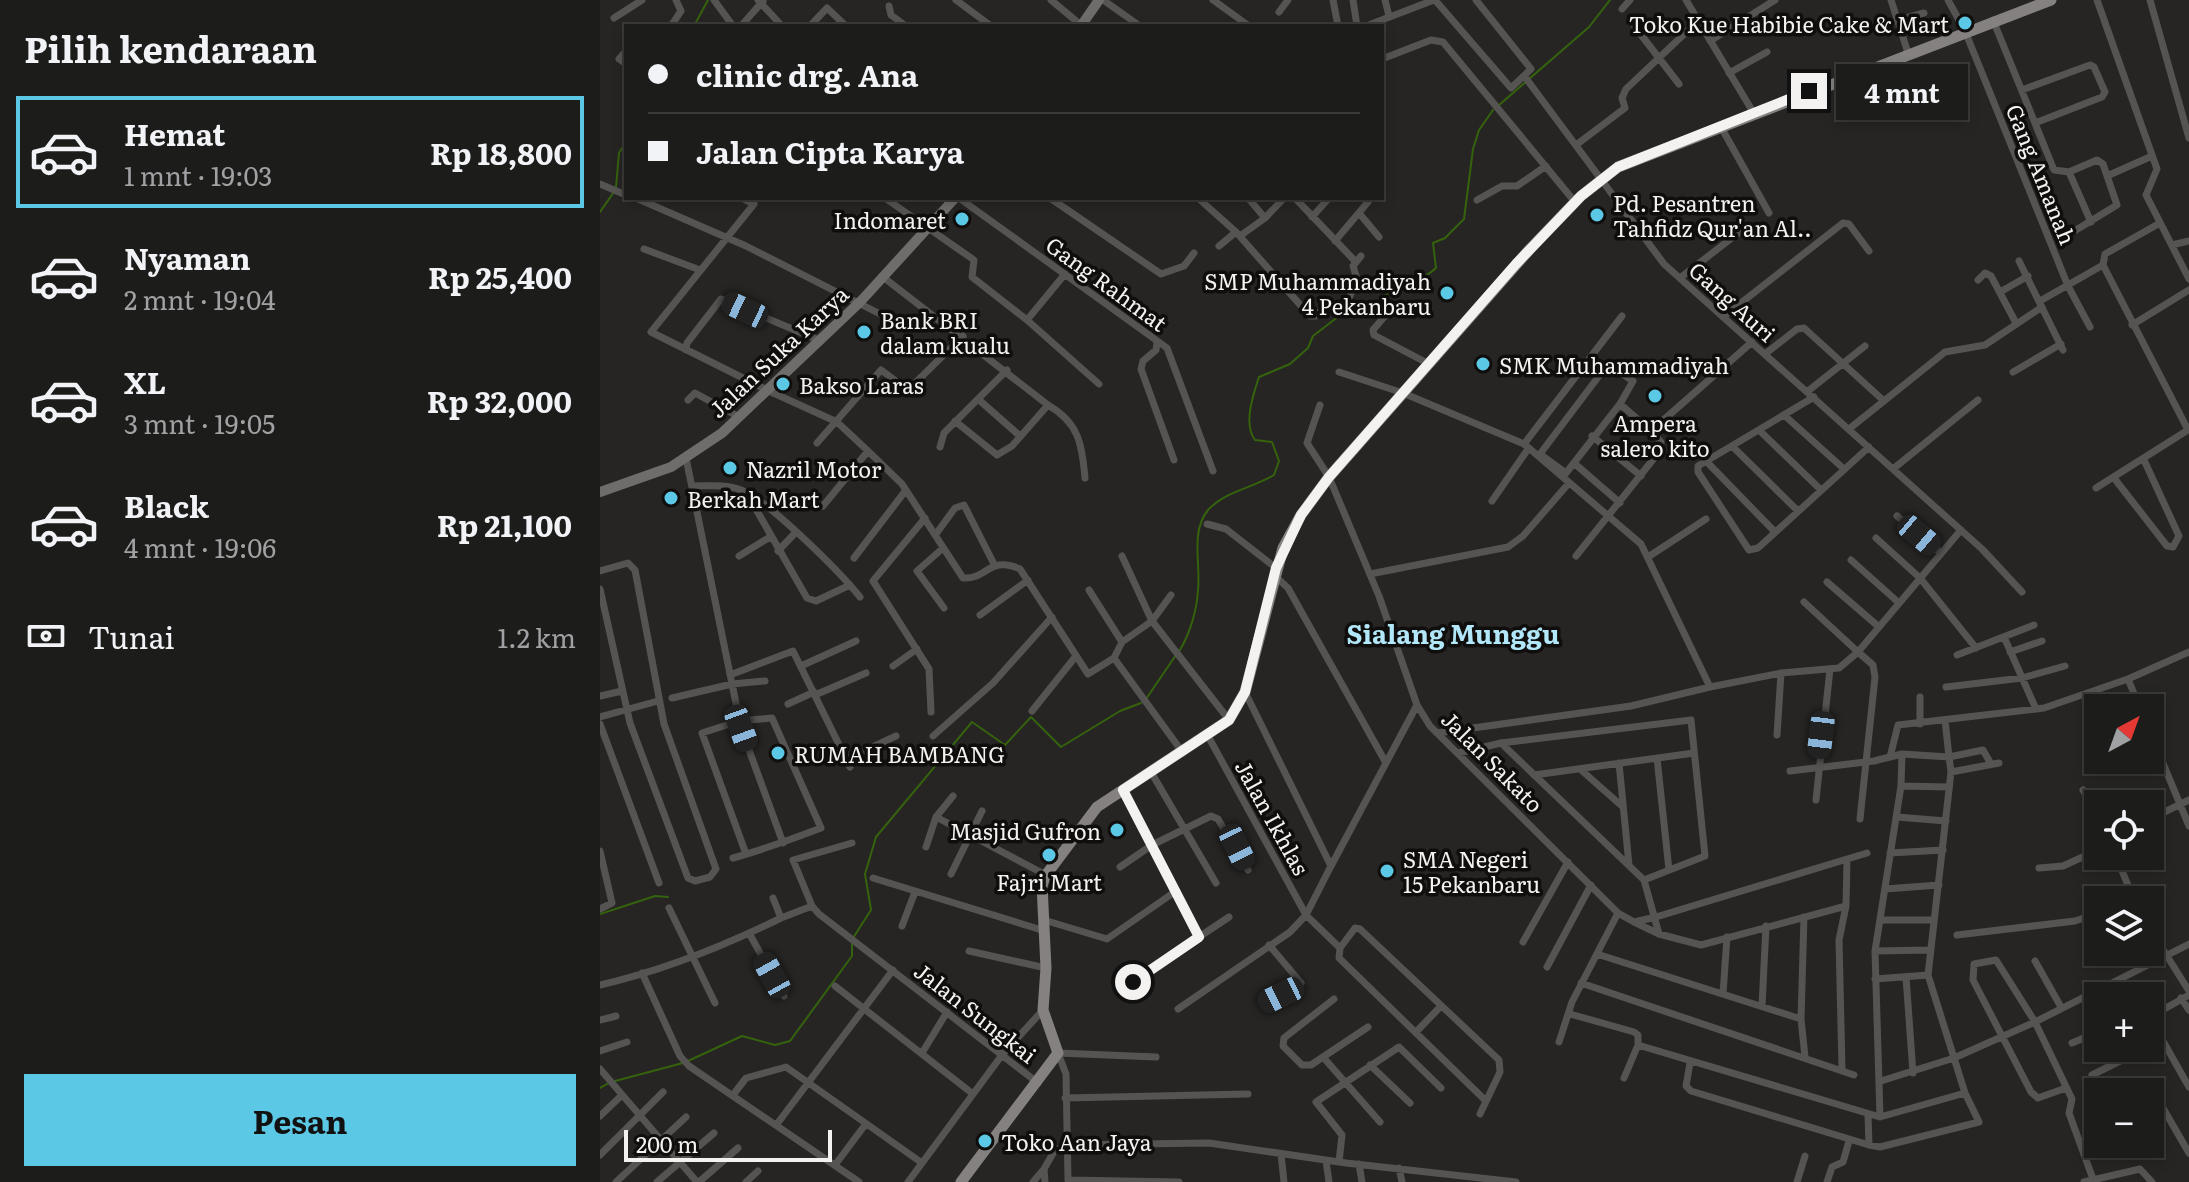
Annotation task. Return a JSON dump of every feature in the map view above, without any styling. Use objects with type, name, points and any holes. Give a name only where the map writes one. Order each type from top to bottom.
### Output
[{"type":"main road","points":[[1083,24],[1101,0]]},
{"type":"main road","points":[[961,1182],[1058,1053],[1043,1010],[1046,968],[1042,885],[1046,875],[1087,816],[1229,720],[1245,692],[1275,571],[1301,515],[1329,477],[1575,202],[1599,179],[1618,167],[1719,125],[2051,0]]},
{"type":"main road","name":"Jalan Suka Karya","points":[[600,492],[686,458],[739,417],[861,301],[955,200]]},
{"type":"street","points":[[614,18],[642,0]]},
{"type":"street","points":[[672,24],[681,11],[676,0]]},
{"type":"street","points":[[956,0],[988,24]]},
{"type":"street","points":[[1051,0],[1079,24]]},
{"type":"street","points":[[1101,0],[1137,24]]},
{"type":"street","points":[[1213,0],[1246,24]]},
{"type":"street","points":[[1279,12],[1288,0]]},
{"type":"street","points":[[1333,0],[1338,24]]},
{"type":"street","points":[[1353,0],[1357,24]]},
{"type":"street","points":[[1385,0],[1389,16]]},
{"type":"street","points":[[1371,24],[1418,3],[1435,0],[1508,88],[1526,79]]},
{"type":"street","name":"Gang Auri","points":[[1476,0],[1531,69],[1526,79],[1626,217],[1680,278],[1961,530],[2022,592]]},
{"type":"street","points":[[1622,9],[1630,0]]},
{"type":"street","points":[[1686,0],[1753,112]]},
{"type":"street","points":[[1710,41],[1775,0]]},
{"type":"street","points":[[1891,0],[1908,53]]},
{"type":"street","name":"Gang Amanah","points":[[1948,0],[1965,31],[2068,286],[2090,327]]},
{"type":"street","points":[[2097,0],[2152,156],[2156,178],[2146,195],[2189,279]]},
{"type":"street","points":[[2150,0],[2189,138]]},
{"type":"street","points":[[714,1],[731,24]]},
{"type":"street","points":[[743,24],[761,1],[780,24]]},
{"type":"street","points":[[889,2],[890,13],[904,24]]},
{"type":"street","points":[[812,24],[827,8],[844,24]]},
{"type":"street","points":[[1898,20],[1924,13]]},
{"type":"street","points":[[1993,20],[2054,170],[2069,172],[2097,160],[2107,176],[2117,205],[2076,230]]},
{"type":"street","points":[[1576,145],[1625,108],[1622,98],[1626,89],[1698,21]]},
{"type":"street","points":[[1635,27],[1679,84]]},
{"type":"street","points":[[1384,58],[1437,39],[1454,54],[1575,202]]},
{"type":"street","points":[[1729,73],[1767,52]]},
{"type":"street","points":[[2022,90],[2090,65],[2104,87],[2102,97],[2035,123]]},
{"type":"street","points":[[1719,125],[1769,213]]},
{"type":"street","points":[[2107,176],[2152,156]]},
{"type":"street","points":[[1477,200],[1502,186],[1517,186],[1546,166]]},
{"type":"street","points":[[2069,172],[2091,222]]},
{"type":"street","points":[[603,186],[623,194]]},
{"type":"street","points":[[641,200],[861,301],[888,318]]},
{"type":"street","points":[[888,200],[974,260],[972,277],[1027,320],[1099,384]]},
{"type":"street","name":"Gang Rahmat","points":[[960,200],[1167,348],[1213,471]]},
{"type":"street","points":[[1053,200],[1161,274],[1184,266],[1194,253]]},
{"type":"street","points":[[1200,200],[1238,234],[1306,312],[1315,316],[1329,304]]},
{"type":"street","points":[[1250,200],[1265,218]]},
{"type":"street","points":[[1219,246],[1265,218],[1282,200]]},
{"type":"street","points":[[1297,200],[1335,241],[1358,258],[1357,279],[1350,296]]},
{"type":"street","points":[[1312,217],[1327,200]]},
{"type":"street","points":[[756,201],[651,332],[837,422],[906,490],[958,572],[967,579],[994,564],[1008,564],[1020,569],[1088,674],[1114,658],[1122,642],[1152,621],[1171,595]]},
{"type":"street","points":[[1335,241],[1368,202]]},
{"type":"street","points":[[1359,213],[1379,237]]},
{"type":"street","points":[[1723,317],[1843,223],[1849,224],[1869,251]]},
{"type":"street","points":[[2096,488],[2189,430],[2103,265],[2105,254],[2160,223]]},
{"type":"street","points":[[1680,278],[1746,227]]},
{"type":"street","points":[[2172,245],[2189,241]]},
{"type":"street","points":[[644,249],[700,270]]},
{"type":"street","points":[[2013,372],[2062,347],[2019,261]]},
{"type":"street","points":[[1849,429],[1945,352],[1985,345],[2041,304],[2103,265]]},
{"type":"street","points":[[1978,280],[1987,273],[2016,323]]},
{"type":"street","points":[[1027,320],[1065,274]]},
{"type":"street","points":[[2000,292],[2028,276]]},
{"type":"street","points":[[883,277],[1065,415],[1080,435],[1085,478]]},
{"type":"street","points":[[2132,325],[2189,290]]},
{"type":"street","points":[[686,350],[715,302],[721,299],[821,341]]},
{"type":"street","points":[[1385,316],[1373,330],[1374,335],[1429,364]]},
{"type":"street","points":[[1492,501],[1526,447],[1622,316]]},
{"type":"street","points":[[1765,354],[1800,327],[1884,401]]},
{"type":"street","points":[[817,443],[881,370],[908,390],[963,336]]},
{"type":"street","points":[[1651,431],[1752,342]]},
{"type":"street","points":[[1157,343],[1156,350],[1143,361],[1141,369],[1174,460]]},
{"type":"street","points":[[1865,346],[1784,415],[1698,466],[1698,472],[1749,550],[1758,548],[1869,447]]},
{"type":"street","points":[[1608,364],[1613,364],[1633,381],[1620,404],[1592,436],[1566,473],[1540,454],[1608,364]]},
{"type":"street","points":[[940,447],[944,433],[1007,370]]},
{"type":"street","points":[[1339,372],[1403,393],[1526,447],[1641,544],[1710,687]]},
{"type":"street","points":[[688,400],[695,393],[739,417]]},
{"type":"street","points":[[978,399],[1020,436]]},
{"type":"street","points":[[1893,469],[1978,400]]},
{"type":"street","points":[[1576,556],[1662,446],[1651,431],[1620,404]]},
{"type":"street","points":[[955,421],[997,455],[1020,436],[1048,405]]},
{"type":"street","name":"Jalan Sakato","points":[[1320,405],[1307,443],[1329,477],[1370,574],[1417,705],[1437,733],[1618,913],[1659,934],[1701,945],[1846,906]]},
{"type":"street","points":[[1784,415],[1844,469]]},
{"type":"street","points":[[1759,430],[1821,490]]},
{"type":"street","points":[[1592,436],[1641,476]]},
{"type":"street","points":[[1732,446],[1798,511]]},
{"type":"street","points":[[823,506],[868,451]]},
{"type":"street","points":[[686,458],[739,721],[783,843]]},
{"type":"street","points":[[2114,478],[2167,546],[2173,547],[2179,536],[2144,460]]},
{"type":"street","points":[[1706,461],[1775,532]]},
{"type":"street","points":[[1574,463],[1620,503]]},
{"type":"street","points":[[1370,574],[1508,547],[1523,536],[1569,483]]},
{"type":"street","points":[[692,486],[727,486],[746,492],[795,533],[860,597]]},
{"type":"street","points":[[854,558],[906,490]]},
{"type":"street","points":[[746,492],[778,551],[810,600],[850,585]]},
{"type":"street","points":[[936,534],[955,508],[964,505],[994,564]]},
{"type":"street","points":[[1897,516],[1941,553]]},
{"type":"street","points":[[925,518],[873,581],[917,649],[931,677],[928,699],[931,712]]},
{"type":"street","points":[[1648,557],[1706,519]]},
{"type":"street","points":[[1207,524],[1226,529],[1275,571],[1288,588],[1386,763]]},
{"type":"street","points":[[1437,733],[1631,706],[1781,673],[1845,665],[1961,530]]},
{"type":"street","points":[[778,551],[795,533]]},
{"type":"street","points":[[739,556],[770,537]]},
{"type":"street","points":[[1876,538],[1920,578],[1976,648]]},
{"type":"street","points":[[943,548],[917,571],[944,608]]},
{"type":"street","points":[[1122,556],[1152,621],[1229,720]]},
{"type":"street","points":[[1851,560],[1899,603]]},
{"type":"street","points":[[600,571],[625,563],[635,570],[658,701],[716,869],[710,877],[695,881],[688,878],[627,709],[600,589]]},
{"type":"street","points":[[980,615],[1028,580]]},
{"type":"street","points":[[1827,582],[1879,627]]},
{"type":"street","points":[[1089,590],[1122,642]]},
{"type":"street","points":[[1804,602],[1875,671],[1860,819]]},
{"type":"street","points":[[933,736],[993,683],[1052,617]]},
{"type":"street","points":[[1957,655],[2034,625]]},
{"type":"street","points":[[2004,637],[2036,709]]},
{"type":"street","points":[[801,666],[856,641]]},
{"type":"street","points":[[2010,652],[2042,641]]},
{"type":"street","points":[[893,666],[917,649]]},
{"type":"street","points":[[672,698],[731,679],[790,650],[849,763],[896,736]]},
{"type":"street","points":[[1890,757],[1896,727],[2036,709],[2128,679],[2189,652]]},
{"type":"street","points":[[1032,711],[1076,656]]},
{"type":"street","points":[[1114,658],[1183,753]]},
{"type":"street","points":[[1946,687],[2022,678],[2065,666]]},
{"type":"street","points":[[1816,800],[1830,669]]},
{"type":"street","points":[[788,704],[866,673]]},
{"type":"street","points":[[1777,735],[1781,673]]},
{"type":"street","points":[[731,679],[765,681]]},
{"type":"street","points":[[2128,679],[2134,694]]},
{"type":"street","points":[[600,696],[622,691]]},
{"type":"street","points":[[1245,692],[1331,866]]},
{"type":"street","points":[[1920,697],[1920,724]]},
{"type":"street","points":[[600,717],[658,701]]},
{"type":"street","points":[[1178,1009],[1290,932],[1306,915],[1417,705]]},
{"type":"street","points":[[1458,753],[1501,743],[1688,719],[1693,723],[1705,856],[1644,880]]},
{"type":"street","points":[[746,854],[702,733],[739,721],[776,720],[821,828],[824,849]]},
{"type":"street","points":[[1690,1063],[1686,1086],[1691,1091],[1849,1141],[1880,1147],[1979,1122],[1965,1093],[1928,975],[1951,772],[1945,720]]},
{"type":"street","points":[[600,724],[659,883]]},
{"type":"street","name":"Jalan Ikhlas","points":[[1208,736],[1306,915],[1340,948],[1339,958],[1416,1032]]},
{"type":"street","points":[[1501,743],[1644,880],[1659,934]]},
{"type":"street","points":[[1790,771],[1867,762],[1902,754],[1949,757],[1983,750],[1995,763],[1951,772]]},
{"type":"street","points":[[1534,775],[1694,753]]},
{"type":"street","points":[[1880,1117],[1875,951],[1897,817],[1902,754]]},
{"type":"street","points":[[1657,758],[1669,870]]},
{"type":"street","points":[[1619,763],[1629,865]]},
{"type":"street","points":[[2164,768],[2189,826]]},
{"type":"street","points":[[1580,769],[1623,807]]},
{"type":"street","points":[[1151,772],[1216,883]]},
{"type":"street","points":[[1901,786],[1948,787]]},
{"type":"street","points":[[1123,790],[1199,937]]},
{"type":"street","points":[[926,847],[936,817],[953,796]]},
{"type":"street","points":[[2164,813],[2189,800]]},
{"type":"street","points":[[951,874],[982,811]]},
{"type":"street","points":[[1120,867],[1152,845],[1211,816],[1218,819],[1248,870]]},
{"type":"street","points":[[936,817],[1046,875]]},
{"type":"street","points":[[1897,817],[1946,821]]},
{"type":"street","points":[[733,858],[821,828]]},
{"type":"street","points":[[600,985],[692,956],[812,906],[793,862],[824,849],[852,843]]},
{"type":"street","points":[[1890,853],[1943,850]]},
{"type":"street","points":[[600,851],[612,903],[600,909]]},
{"type":"street","points":[[1634,922],[1867,853]]},
{"type":"street","points":[[2039,868],[2063,866],[2084,856]]},
{"type":"street","points":[[1842,1068],[1839,940],[1846,906],[1847,859]]},
{"type":"street","points":[[1523,942],[1568,862]]},
{"type":"street","points":[[873,878],[1044,926],[1107,939],[1176,891]]},
{"type":"street","points":[[1547,967],[1591,885]]},
{"type":"street","points":[[1885,889],[1939,885]]},
{"type":"street","points":[[902,926],[915,892]]},
{"type":"street","points":[[773,898],[781,918]]},
{"type":"street","name":"Jalan Sungkai","points":[[812,906],[1038,1083]]},
{"type":"street","points":[[669,908],[715,1003]]},
{"type":"street","points":[[1559,1042],[1581,983],[1618,913]]},
{"type":"street","points":[[1133,982],[1229,917]]},
{"type":"street","points":[[1804,917],[1801,1019],[1805,1057]]},
{"type":"street","points":[[1957,935],[2084,918]]},
{"type":"street","points":[[1882,920],[1934,920]]},
{"type":"street","points":[[1762,1006],[1766,926]]},
{"type":"street","points":[[1340,948],[1357,927],[1501,1063],[1500,1072],[1480,1114]]},
{"type":"street","points":[[749,933],[784,996]]},
{"type":"street","points":[[1723,994],[1727,937]]},
{"type":"street","points":[[2121,982],[2189,944]]},
{"type":"street","points":[[1263,1003],[1301,983],[1269,945]]},
{"type":"street","points":[[1875,951],[1929,950]]},
{"type":"street","points":[[969,951],[1046,968]]},
{"type":"street","points":[[1597,954],[1801,1019]]},
{"type":"street","points":[[2165,958],[2186,994],[2189,1010]]},
{"type":"street","points":[[2066,1088],[2046,1096],[2035,1096],[1973,980],[1971,969],[1976,962],[1996,960],[2035,1022],[2072,1099],[2069,1113],[2093,1179]]},
{"type":"street","points":[[2035,961],[2061,1007]]},
{"type":"street","points":[[777,1124],[862,1007],[893,970]]},
{"type":"street","points":[[642,973],[680,1056],[689,1066],[859,1182]]},
{"type":"street","points":[[1875,979],[1928,975]]},
{"type":"street","points":[[1906,977],[1913,1073]]},
{"type":"street","points":[[1581,983],[1842,1068],[1854,1075]]},
{"type":"street","points":[[835,986],[973,1094]]},
{"type":"street","points":[[2164,1008],[2186,994]]},
{"type":"street","points":[[1334,999],[1283,1041],[1302,1065],[1323,1057],[1368,1027]]},
{"type":"street","points":[[1881,1081],[1954,1058],[2084,999]]},
{"type":"street","points":[[1441,1006],[1416,1032],[1486,1101]]},
{"type":"street","points":[[908,1182],[1002,1055],[1043,1010]]},
{"type":"street","points":[[922,1053],[947,1012]]},
{"type":"street","points":[[1570,1014],[1638,1035],[1638,1045],[1624,1078]]},
{"type":"street","points":[[600,1020],[616,1016]]},
{"type":"street","points":[[2072,1043],[2084,1038]]},
{"type":"street","points":[[600,1051],[627,1042]]},
{"type":"street","points":[[2164,1042],[2189,1087]]},
{"type":"street","points":[[1638,1045],[1690,1063],[1880,1117],[1965,1093]]},
{"type":"street","points":[[1339,1162],[1342,1135],[1316,1102],[1401,1048],[1441,1088]]},
{"type":"street","points":[[1156,1057],[1058,1053],[1066,1074],[1068,1181],[1179,1182]]},
{"type":"street","points":[[1323,1057],[1380,1122]]},
{"type":"street","points":[[2092,1075],[2118,1062]]},
{"type":"street","points":[[1370,1065],[1410,1103]]},
{"type":"street","points":[[733,1095],[746,1078],[781,1067],[809,1082],[922,1163]]},
{"type":"street","points":[[602,1072],[698,1182],[738,1148]]},
{"type":"street","points":[[600,1155],[663,1092]]},
{"type":"street","points":[[1065,1098],[1248,1094]]},
{"type":"street","points":[[600,1116],[621,1096]]},
{"type":"street","points":[[2164,1110],[2189,1153]]},
{"type":"street","points":[[1868,1115],[1869,1145]]},
{"type":"street","points":[[616,1182],[686,1117]]},
{"type":"street","points":[[835,1165],[865,1125]]},
{"type":"street","points":[[657,1182],[714,1133]]},
{"type":"street","points":[[1827,1182],[1832,1167],[1843,1162],[1849,1141]]},
{"type":"street","points":[[1067,1145],[1209,1143],[1326,1161],[1516,1182]]},
{"type":"street","points":[[1033,1182],[1056,1148]]},
{"type":"street","points":[[1281,1154],[1284,1182]]},
{"type":"street","points":[[1797,1182],[1805,1156]]},
{"type":"street","points":[[1326,1161],[1329,1182]]},
{"type":"street","points":[[1359,1164],[1362,1182]]},
{"type":"street","points":[[1399,1168],[1402,1182]]},
{"type":"street","points":[[1044,1169],[1045,1182]]},
{"type":"street","points":[[2084,1182],[2140,1169],[2152,1182]]},
{"type":"street","points":[[746,1182],[758,1171]]},
{"type":"street","points":[[1432,1172],[1433,1182]]},
{"type":"waterway","points":[[695,24],[708,0]]},
{"type":"waterway","points":[[1498,106],[1589,27],[1610,0]]},
{"type":"waterway","points":[[1180,650],[1196,605],[1198,538],[1203,519],[1208,510],[1223,498],[1274,475],[1279,461],[1272,442],[1255,440],[1251,433],[1250,409],[1259,377],[1290,364],[1308,348],[1313,336],[1339,316],[1367,313],[1389,292],[1436,268],[1433,243],[1445,238],[1464,219],[1473,149],[1479,130],[1493,110]]},
{"type":"waterway","points":[[616,187],[619,153],[624,145]]},
{"type":"waterway","points":[[600,212],[614,192]]},
{"type":"waterway","points":[[1146,699],[1176,655]]},
{"type":"waterway","points":[[853,938],[871,910],[865,874],[876,837],[972,722],[1005,745],[1031,717],[1061,747],[1120,711],[1141,703]]},
{"type":"waterway","points":[[600,914],[655,896],[668,897]]},
{"type":"waterway","points":[[688,1061],[742,1036],[775,1045],[790,1041],[852,956],[852,944]]},
{"type":"waterway","points":[[615,1081],[683,1063]]},
{"type":"waterway","points":[[600,1088],[609,1083]]},
{"type":"place","name":"Toko Kue Habibie Cake & Mart","points":[[1965,23]]},
{"type":"place","name":"Pd. Pesantren Tahfidz Qur'an Al..","points":[[1597,215]]},
{"type":"place","name":"Indomaret","points":[[962,219]]},
{"type":"place","name":"SMP Muhammadiyah 4 Pekanbaru","points":[[1447,293]]},
{"type":"place","name":"Bank BRI dalam kualu","points":[[864,332]]},
{"type":"place","name":"SMK Muhammadiyah","points":[[1483,364]]},
{"type":"place","name":"Bakso Laras","points":[[783,384]]},
{"type":"place","name":"Ampera salero kito","points":[[1655,396]]},
{"type":"place","name":"Nazril Motor","points":[[730,468]]},
{"type":"place","name":"Berkah Mart","points":[[671,498]]},
{"type":"place","name":"RUMAH BAMBANG","points":[[778,753]]},
{"type":"place","name":"Masjid Gufron","points":[[1117,830]]},
{"type":"place","name":"Fajri Mart","points":[[1049,855]]},
{"type":"place","name":"SMA Negeri 15 Pekanbaru","points":[[1387,871]]},
{"type":"place","name":"Toko Aan Jaya","points":[[985,1141]]},
{"type":"district","name":"Sialang Munggu","points":[[1453,632]]},
{"type":"route","points":[[1133,982],[1199,937],[1123,790],[1229,720],[1245,692],[1283,548],[1301,515],[1329,477],[1516,264],[1599,179],[1618,167],[1809,91]]}]
